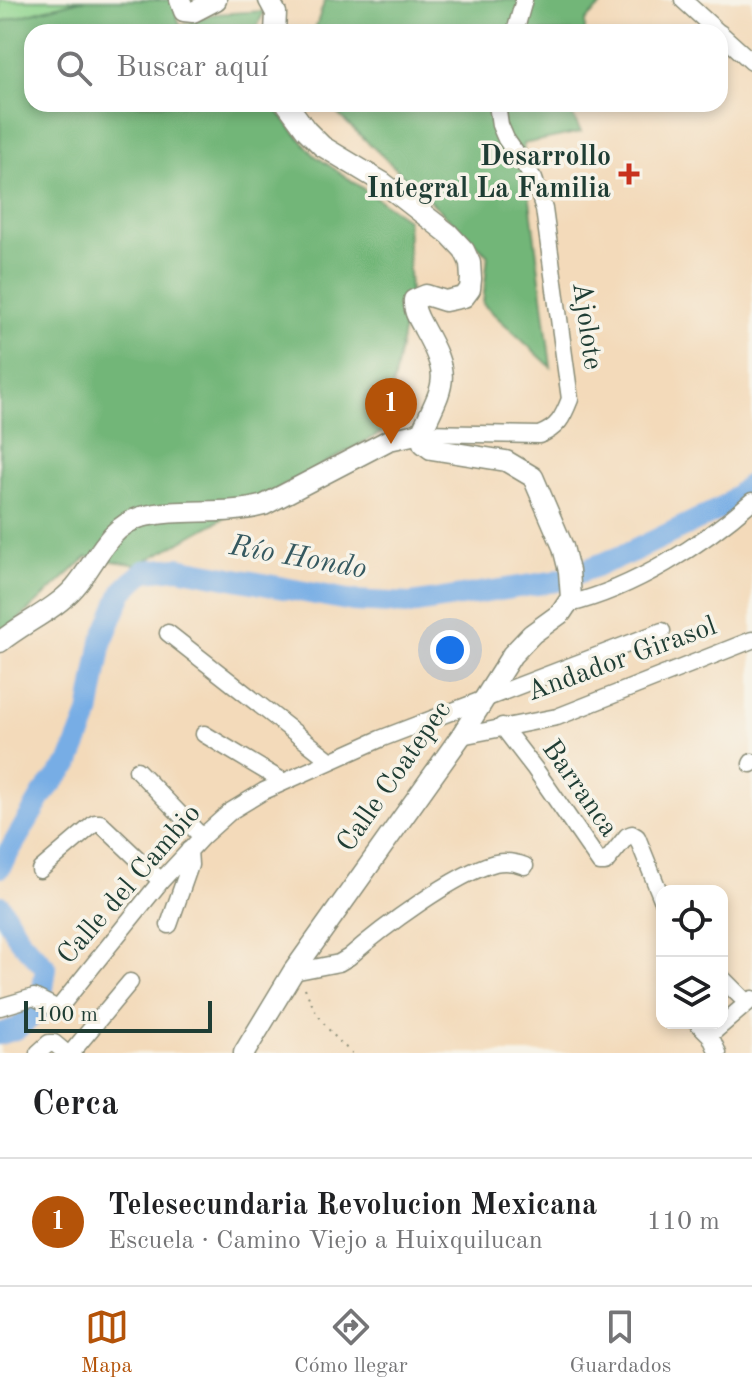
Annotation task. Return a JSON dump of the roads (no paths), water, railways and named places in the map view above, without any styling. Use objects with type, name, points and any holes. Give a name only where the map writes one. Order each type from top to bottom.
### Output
[{"type":"main road","points":[[180,0],[184,11],[193,12],[216,0]]},
{"type":"main road","points":[[269,0],[276,13],[275,24]]},
{"type":"main road","points":[[293,112],[322,146],[382,182],[449,234],[464,250],[470,263],[470,289],[464,297],[445,301],[426,295],[414,300],[415,311],[440,358],[443,372],[438,397],[421,433],[423,443],[431,449],[506,461],[533,477],[563,547],[570,588]]},
{"type":"main road","points":[[0,642],[73,589],[108,540],[125,525],[140,518],[178,511],[264,505],[389,440],[421,433]]},
{"type":"main road","name":"Calle Coatepec","points":[[244,1053],[296,972],[461,736],[512,655],[570,588]]},
{"type":"street","points":[[517,24],[524,0]]},
{"type":"street","points":[[683,0],[709,24]]},
{"type":"street","points":[[728,41],[752,62]]},
{"type":"street","name":"Ajolote","points":[[421,433],[539,435],[556,427],[570,399],[544,209],[534,179],[506,139],[498,112]]},
{"type":"street","name":"Calle Coatepec","points":[[570,588],[620,588],[723,526],[752,501]]},
{"type":"street","name":"Calle del Cambio","points":[[0,1007],[41,1000],[58,1009],[161,881],[231,811],[331,761],[662,631]]},
{"type":"street","points":[[168,633],[331,761]]},
{"type":"street","name":"Andador Girasol","points":[[461,736],[557,717],[752,640]]},
{"type":"street","name":"Barranca","points":[[502,726],[600,863],[605,863],[632,834],[637,837],[656,885]]},
{"type":"street","points":[[204,734],[284,782]]},
{"type":"street","points":[[137,770],[202,837]]},
{"type":"street","points":[[40,870],[95,823],[100,823],[161,881]]},
{"type":"street","points":[[169,925],[190,865],[189,850]]},
{"type":"street","points":[[296,972],[339,963],[427,899],[477,870],[497,863],[515,862],[525,866]]},
{"type":"street","points":[[38,1053],[49,1043],[54,1043],[69,1053],[130,982]]},
{"type":"street","points":[[728,983],[750,1001],[728,1014]]},
{"type":"street","points":[[704,1029],[718,1053]]},
{"type":"waterway","name":"Río Hondo","points":[[0,867],[43,794],[70,762],[89,714],[102,641],[123,591],[144,571],[178,568],[353,601],[410,604],[557,581],[627,554],[724,507],[752,483]]},
{"type":"waterway","name":"Río Hondo","points":[[0,906],[20,940],[46,968],[40,1009],[18,1028],[0,1034]]},
{"type":"place","name":"Desarrollo Integral La Familia","points":[[629,174]]},
{"type":"place","name":"Telesecundaria Revolucion Mexicana","points":[[391,444]]}]
